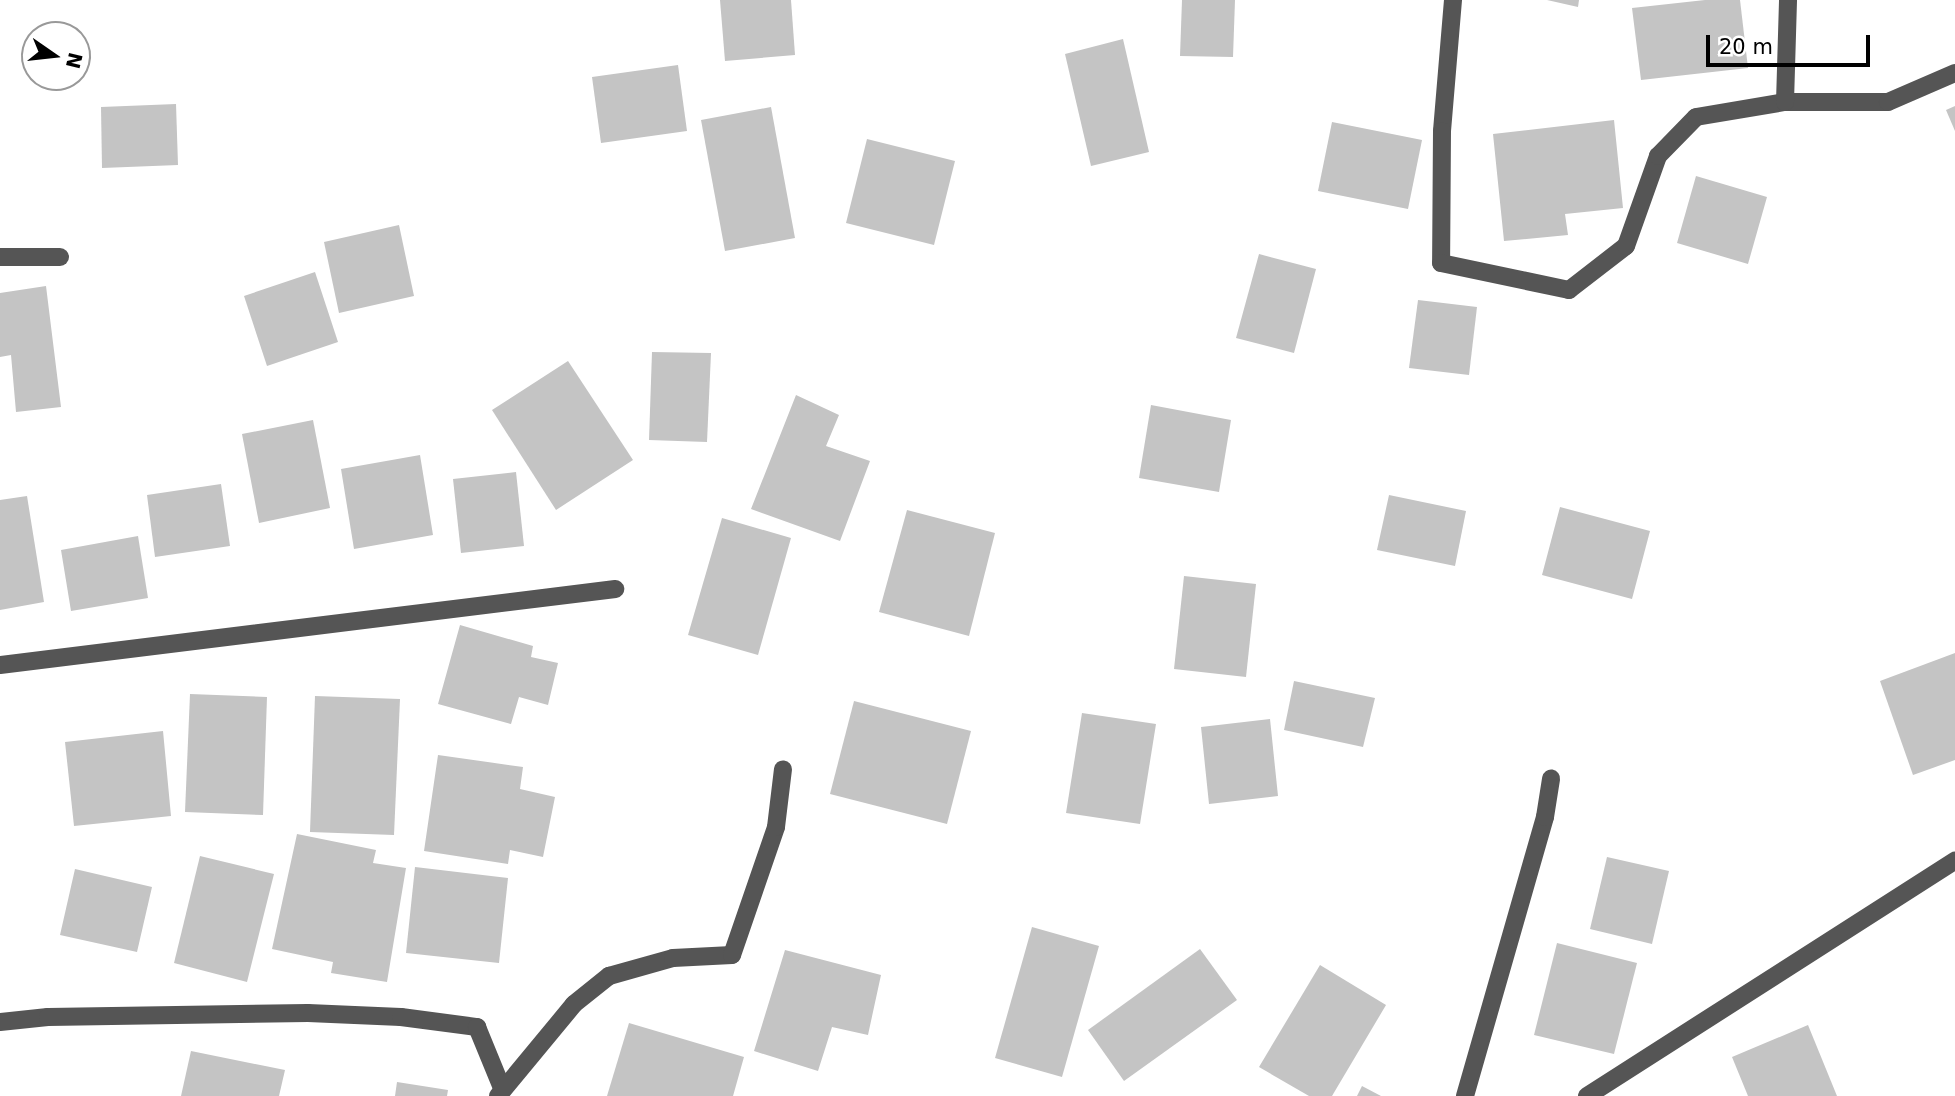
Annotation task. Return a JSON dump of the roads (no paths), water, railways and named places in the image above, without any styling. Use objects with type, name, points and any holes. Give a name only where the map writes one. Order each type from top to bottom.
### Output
[{"type":"street","points":[[1453,0],[1441,131],[1441,263],[1569,290],[1626,246],[1658,156],[1696,117],[1785,102],[1888,102],[1955,73]]},
{"type":"street","points":[[1785,102],[1788,0]]},
{"type":"street","points":[[0,257],[60,257]]},
{"type":"street","points":[[0,665],[615,589]]},
{"type":"street","points":[[500,1092],[574,1004],[609,976],[673,958],[732,955],[776,827],[783,769]]},
{"type":"street","points":[[1465,1096],[1545,817],[1551,779]]},
{"type":"street","points":[[1587,1096],[1955,861]]},
{"type":"street","points":[[0,1022],[48,1017],[307,1013],[401,1017],[477,1027],[500,1092]]}]
